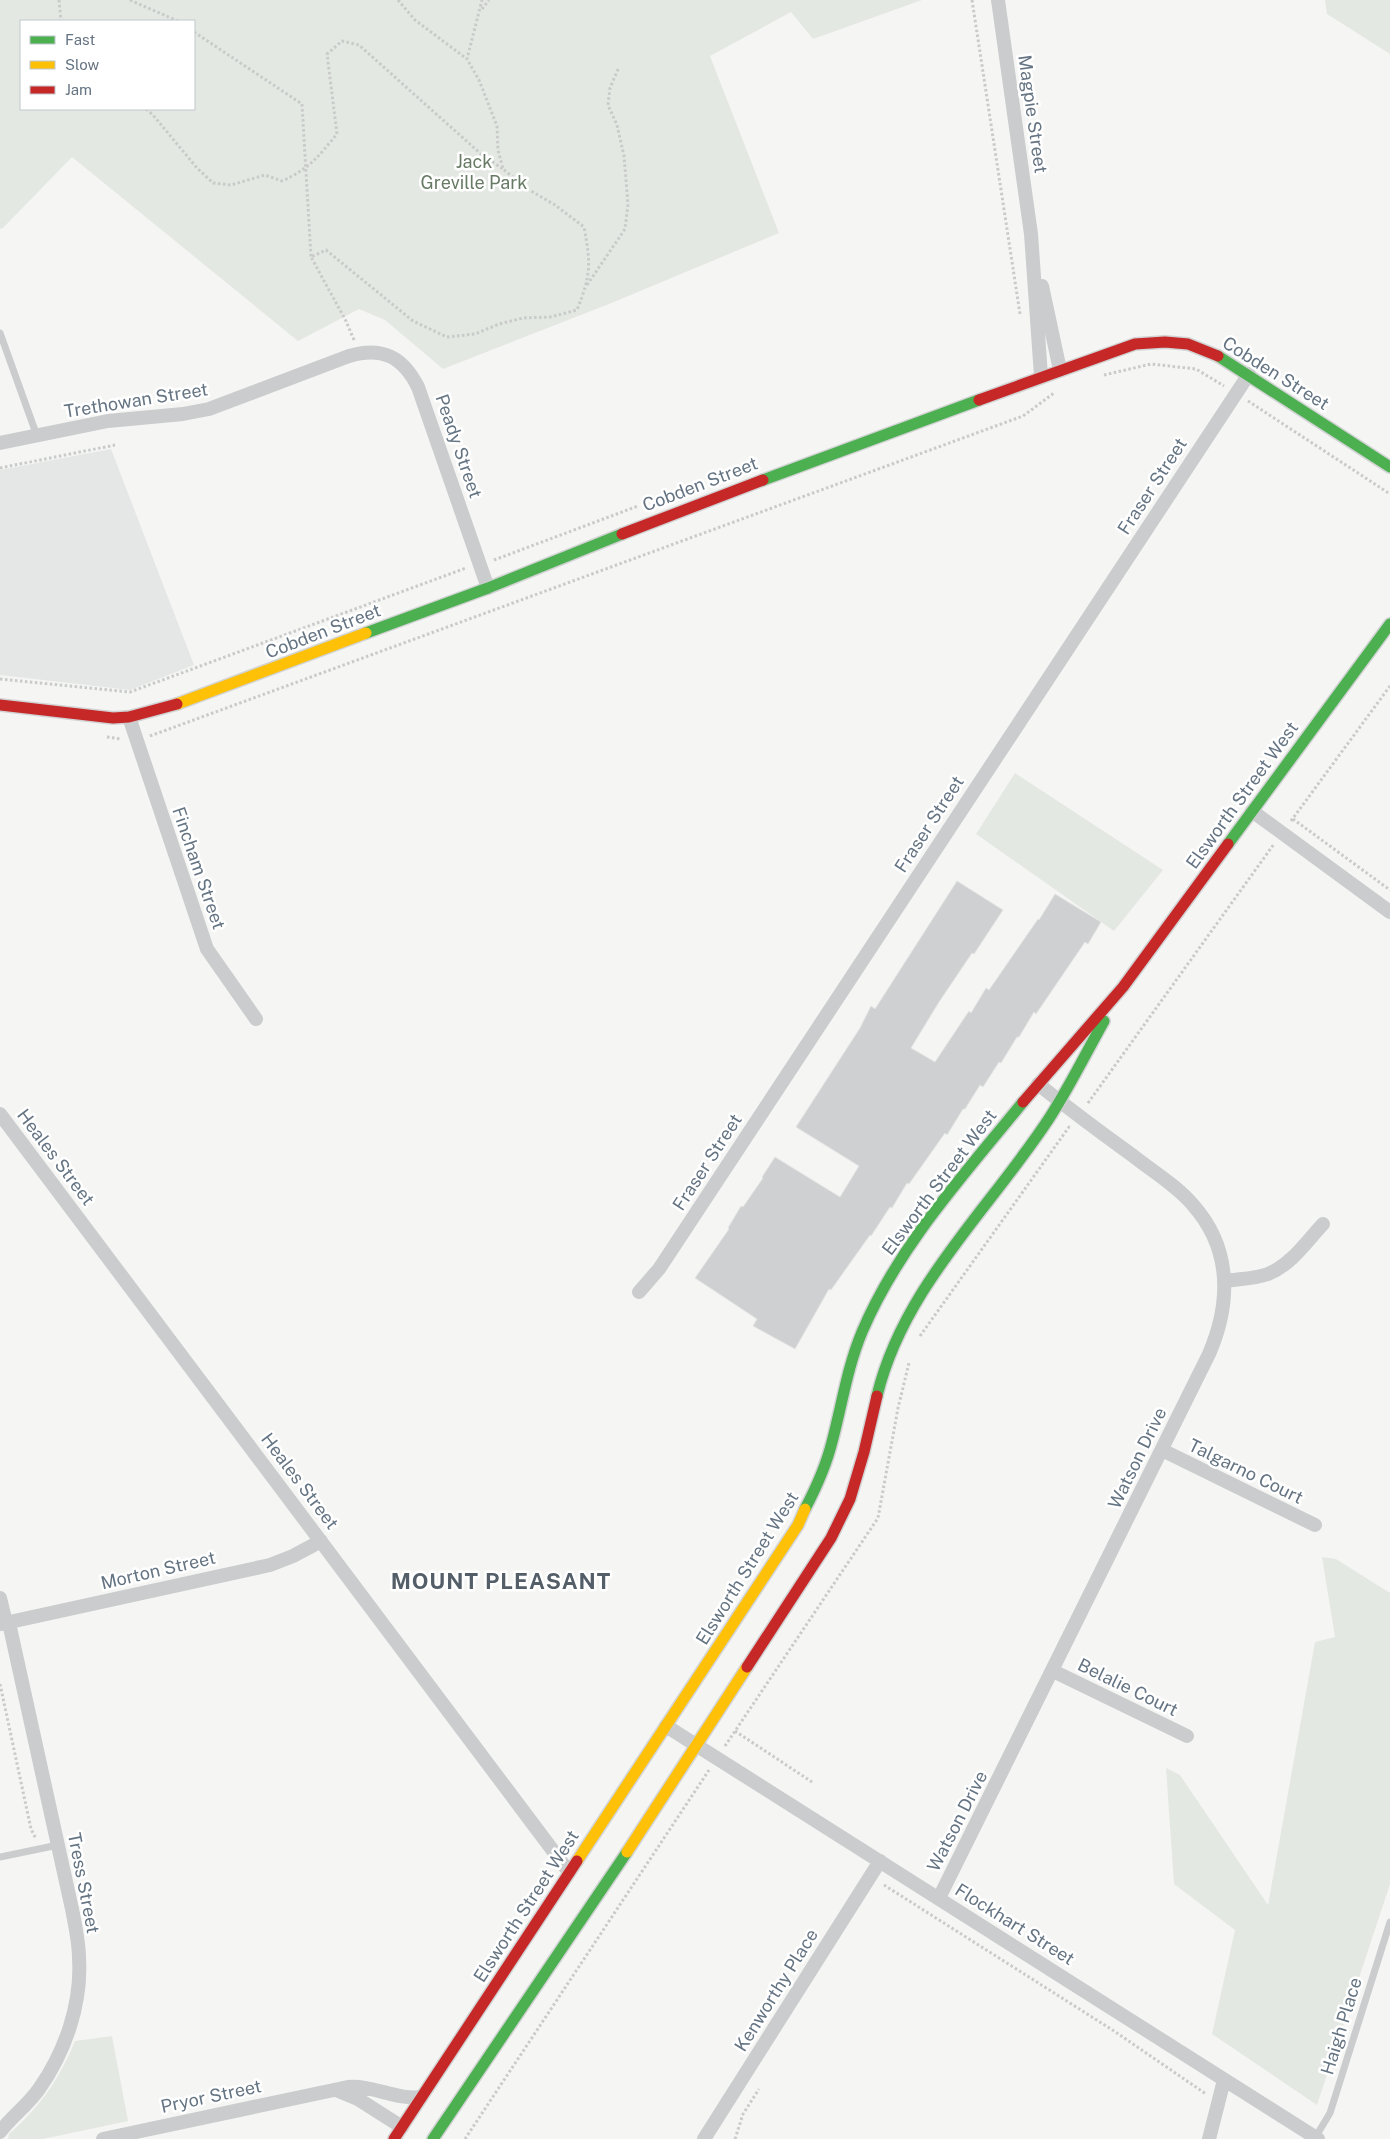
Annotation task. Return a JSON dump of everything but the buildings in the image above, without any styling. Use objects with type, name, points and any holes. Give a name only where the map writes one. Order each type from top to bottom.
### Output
[{"type":"street","name":"Magpie Street","points":[[998,0],[1031,234],[1041,376]]},
{"type":"street","name":"Magpie Street","points":[[1031,234],[1060,370]]},
{"type":"street","name":"Cobden Street","points":[[0,705],[113,718],[129,717],[176,704],[488,588],[661,518],[1041,376],[1135,344],[1166,342],[1188,344],[1203,348],[1249,374],[1390,467]]},
{"type":"street","name":"Peady Street","points":[[359,353],[379,352],[392,357],[405,367],[414,378],[423,399],[488,588]]},
{"type":"street","name":"Trethowan Street","points":[[0,443],[108,421],[183,414],[209,409],[359,353]]},
{"type":"street","name":"Fraser Street","points":[[639,1292],[665,1261],[1249,374]]},
{"type":"street","name":"Elsworth Street West","points":[[398,2133],[806,1512],[828,1459],[855,1352],[882,1290],[923,1227],[1038,1084],[1123,987],[1390,624]]},
{"type":"street","name":"Fincham Street","points":[[129,717],[207,949],[256,1019]]},
{"type":"street","points":[[1252,811],[1390,912]]},
{"type":"street","name":"Elsworth Street West","points":[[433,2139],[625,1855],[817,1561],[842,1517],[860,1469],[881,1380],[896,1342],[914,1306],[938,1269],[1033,1141],[1060,1101],[1123,987]]},
{"type":"street","name":"Watson Drive","points":[[940,1898],[1214,1344],[1224,1305],[1225,1281],[1218,1248],[1207,1224],[1193,1204],[1167,1182],[1078,1122],[1060,1101],[1038,1084]]},
{"type":"street","name":"Heales Street","points":[[0,1114],[569,1872]]},
{"type":"street","points":[[1225,1281],[1259,1276],[1278,1269],[1323,1224]]},
{"type":"street","name":"Talgarno Court","points":[[1162,1450],[1315,1525]]},
{"type":"street","name":"Morton Street","points":[[5,1624],[270,1564],[292,1556],[321,1541]]},
{"type":"street","name":"Tress Street","points":[[0,1598],[58,1845],[72,1909],[79,1958],[78,1990],[74,2011],[63,2044],[48,2075],[28,2102],[0,2132]]},
{"type":"street","name":"Belalie Court","points":[[1053,1671],[1187,1736]]},
{"type":"street","name":"Flockhart Street","points":[[666,1726],[1316,2138]]},
{"type":"street","name":"Kenworthy Place","points":[[704,2139],[880,1861]]},
{"type":"street","points":[[1209,2139],[1224,2080]]},
{"type":"street","name":"Pryor Street","points":[[103,2139],[327,2090],[362,2086],[400,2097],[421,2097]]},
{"type":"street","name":"Pryor Street","points":[[327,2090],[342,2092],[358,2099],[398,2133]]},
{"type":"lane","points":[[0,332],[37,436]]},
{"type":"lane","points":[[0,1857],[58,1845]]},
{"type":"lane","name":"Haigh Place","points":[[1316,2138],[1330,2113],[1390,1922]]},
{"type":"path","points":[[59,0],[61,20]]},
{"type":"path","points":[[130,0],[176,20]]},
{"type":"path","points":[[398,0],[415,20],[467,59],[479,80],[497,126],[498,150],[503,169]]},
{"type":"path","points":[[467,59],[482,0]]},
{"type":"path","points":[[480,11],[489,0]]},
{"type":"path","points":[[972,0],[1020,315]]},
{"type":"path","points":[[195,33],[302,104],[311,257],[346,320],[359,353]]},
{"type":"path","points":[[147,110],[197,168],[213,183],[231,185],[265,175],[282,181],[300,173],[306,168],[337,134],[327,54],[342,41],[359,45],[481,154],[526,188],[555,205],[584,227],[590,258],[586,286],[577,310],[550,317],[523,318],[499,324],[475,334],[447,337],[413,322],[326,250],[311,257]]},
{"type":"path","points":[[586,286],[625,229],[628,204],[624,156],[617,125],[608,105],[610,88],[619,67]]},
{"type":"path","points":[[1099,376],[1151,364],[1196,369],[1390,494]]},
{"type":"path","points":[[104,737],[123,739],[152,736],[1023,416],[1060,388]]},
{"type":"path","points":[[0,468],[115,445]]},
{"type":"path","points":[[0,679],[130,692],[467,568]]},
{"type":"path","points":[[919,1336],[1069,1127],[1078,1122],[1282,833],[1390,686]]},
{"type":"path","points":[[1293,819],[1390,890]]},
{"type":"path","points":[[1069,1127],[1078,1122]]},
{"type":"path","points":[[465,2139],[878,1518],[898,1408],[909,1362]]},
{"type":"path","points":[[0,1684],[31,1829],[42,1848]]},
{"type":"path","points":[[735,1731],[812,1782]]},
{"type":"path","points":[[884,1885],[1114,2032],[1219,2102]]},
{"type":"path","points":[[735,2139],[743,2114],[759,2089]]},
{"type":"shaded area","points":[[111,449],[194,665],[130,690],[0,675],[0,470]]},
{"type":"green space","name":"Jack Greville Park","points":[[0,0],[922,0],[813,39],[791,12],[710,56],[779,233],[614,302],[443,369],[385,320],[359,309],[298,341],[72,157],[0,229]]},
{"type":"green space","points":[[1325,0],[1390,0],[1390,54],[1327,14]]},
{"type":"green space","points":[[1015,773],[1163,870],[1114,931],[976,834]]},
{"type":"green space","points":[[1322,1557],[1336,1559],[1390,1593],[1390,1884],[1317,2105],[1212,2034],[1235,1930],[1174,1884],[1166,1768],[1180,1775],[1268,1905],[1315,1642],[1335,1637]]},
{"type":"green space","points":[[112,2036],[128,2121],[43,2139],[8,2139],[9,2134],[40,2102],[56,2080],[75,2041]]},
{"type":"traffic: fast","points":[[1218,356],[1390,467]]},
{"type":"traffic: fast","points":[[763,480],[979,400]]},
{"type":"traffic: fast","points":[[366,633],[488,588],[622,534]]},
{"type":"traffic: fast","points":[[1228,844],[1390,624]]},
{"type":"traffic: fast","points":[[877,1396],[889,1356],[907,1319],[928,1284],[1050,1117],[1104,1021]]},
{"type":"traffic: fast","points":[[805,1509],[827,1460],[852,1359],[877,1300],[894,1270],[934,1212],[1023,1102]]},
{"type":"traffic: fast","points":[[433,2139],[627,1852]]},
{"type":"traffic: slow","points":[[177,704],[366,633]]},
{"type":"traffic: slow","points":[[577,1861],[798,1525],[805,1509]]},
{"type":"traffic: slow","points":[[627,1852],[747,1667]]},
{"type":"traffic: jam","points":[[979,400],[1135,344],[1165,342],[1188,344],[1218,356]]},
{"type":"traffic: jam","points":[[622,534],[763,480]]},
{"type":"traffic: jam","points":[[0,705],[113,718],[129,717],[177,704]]},
{"type":"traffic: jam","points":[[1023,1102],[1123,987],[1228,844]]},
{"type":"traffic: jam","points":[[747,1667],[831,1538],[850,1499],[864,1452],[877,1396]]},
{"type":"traffic: jam","points":[[394,2139],[577,1861]]},
{"type":"district","name":"MOUNT PLEASANT","points":[[501,1581]]}]
